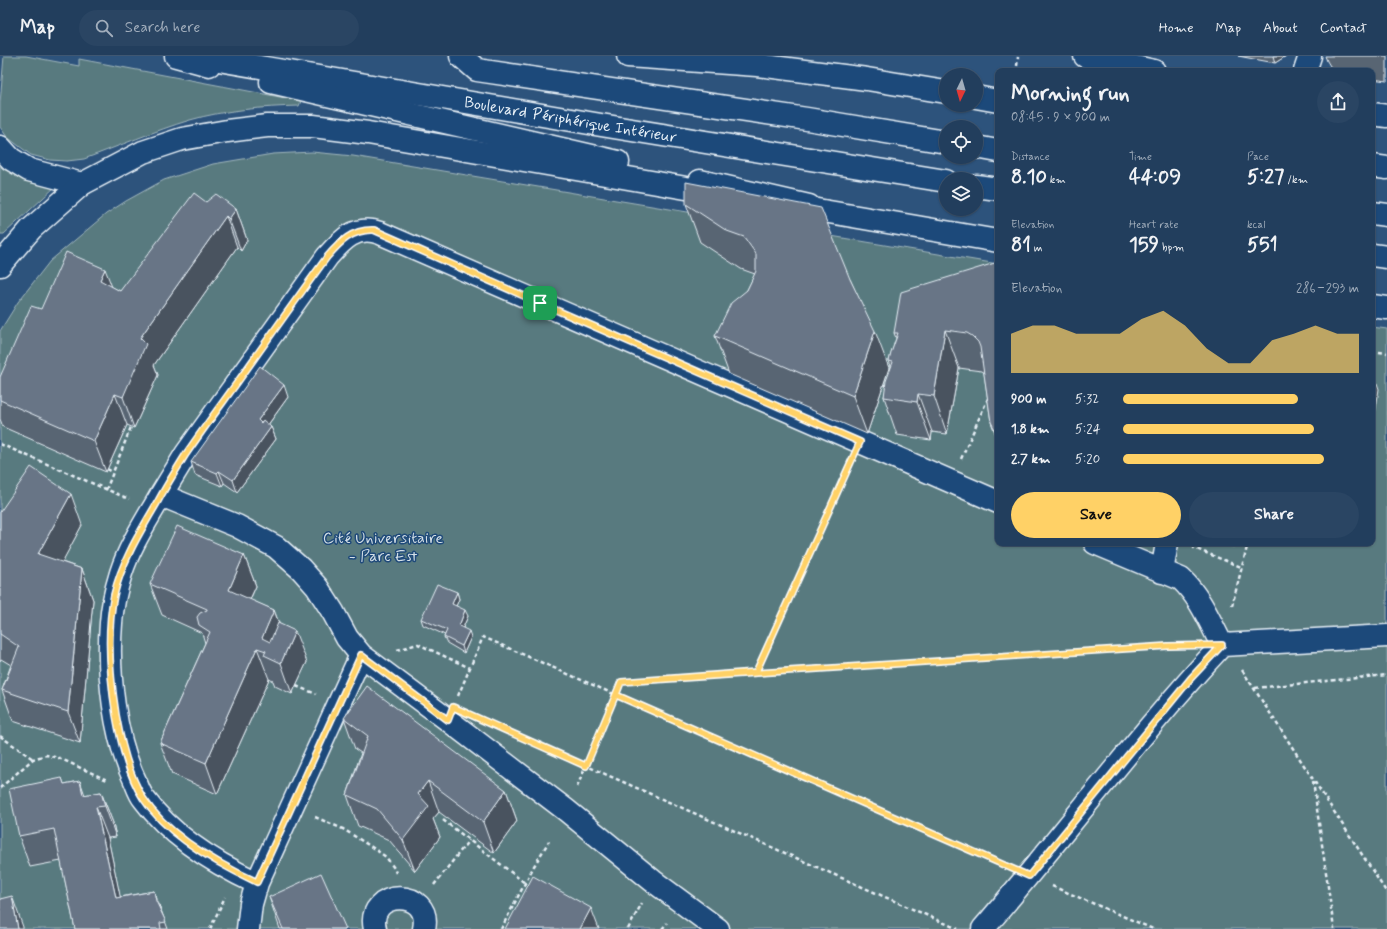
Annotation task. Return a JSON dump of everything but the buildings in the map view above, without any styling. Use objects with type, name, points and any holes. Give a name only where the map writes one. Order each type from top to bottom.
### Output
[{"type":"main road","points":[[176,56],[280,85],[868,219]]},
{"type":"main road","name":"Boulevard Périphérique Intérieur","points":[[195,56],[601,125],[939,180]]},
{"type":"main road","points":[[461,56],[477,70],[806,119],[939,141]]},
{"type":"main road","points":[[628,56],[757,64],[867,79],[939,91]]},
{"type":"main road","points":[[723,56],[757,64]]},
{"type":"main road","points":[[1085,56],[1140,68]]},
{"type":"main road","points":[[1306,68],[1310,56]]},
{"type":"main road","points":[[983,98],[995,100]]},
{"type":"main road","points":[[1375,114],[1387,116]]},
{"type":"main road","points":[[0,265],[30,229],[82,184],[143,152],[182,139],[267,126],[313,126],[376,134],[995,240]]},
{"type":"main road","points":[[0,147],[11,159],[29,170],[82,184]]},
{"type":"main road","points":[[983,148],[995,150]]},
{"type":"main road","points":[[1375,166],[1387,168]]},
{"type":"main road","points":[[983,187],[995,189]]},
{"type":"main road","points":[[1375,213],[1387,215]]},
{"type":"main road","points":[[257,882],[236,873],[211,858],[167,826],[143,798],[132,776],[119,732],[114,700],[110,658],[110,623],[114,595],[130,549],[186,454],[327,257],[336,246],[350,235],[358,231],[366,230],[380,233],[995,501]]},
{"type":"main road","points":[[1375,255],[1387,257]]},
{"type":"main road","points":[[1375,306],[1387,308]]},
{"type":"main road","points":[[157,502],[237,526],[276,547],[301,569],[317,587],[347,638],[367,660],[566,810],[653,881],[718,929]]},
{"type":"main road","points":[[1102,546],[1181,579],[1190,588],[1202,606],[1222,645]]},
{"type":"main road","points":[[1162,572],[1166,546]]},
{"type":"main road","points":[[983,929],[1029,876],[1176,696],[1222,645],[1387,636]]},
{"type":"main road","points":[[248,929],[251,904],[257,882],[294,804],[367,660]]},
{"type":"main road","points":[[375,929],[374,919],[376,912],[386,901],[393,898],[410,901],[425,920],[424,929]]},
{"type":"path","points":[[1017,66],[1018,56]]},
{"type":"path","points":[[1375,351],[1387,353]]},
{"type":"path","points":[[951,482],[991,391]]},
{"type":"path","points":[[106,490],[131,427]]},
{"type":"path","points":[[756,672],[860,442]]},
{"type":"path","points":[[0,444],[106,490],[157,502]]},
{"type":"path","points":[[107,469],[113,472]]},
{"type":"path","points":[[1194,546],[1194,548],[1242,567]]},
{"type":"path","points":[[1222,645],[1247,547],[1234,546]]},
{"type":"path","points":[[448,720],[483,637],[1153,929]]},
{"type":"path","points":[[367,660],[418,644],[470,668]]},
{"type":"path","points":[[566,810],[621,682],[1168,646],[1222,645]]},
{"type":"path","points":[[1222,645],[1245,674],[1387,893]]},
{"type":"path","points":[[1254,688],[1387,675]]},
{"type":"path","points":[[502,729],[959,929]]},
{"type":"path","points":[[0,736],[33,759]]},
{"type":"path","points":[[0,788],[33,759],[51,755],[108,781]]},
{"type":"path","points":[[1313,779],[1334,929]]},
{"type":"path","points":[[294,804],[321,820],[343,829],[386,858],[394,868],[410,901],[469,840]]},
{"type":"path","points":[[443,820],[525,882]]},
{"type":"path","points":[[500,929],[549,841]]},
{"type":"path","points":[[210,929],[236,873]]},
{"type":"green space","points":[[4,56],[26,56],[79,66],[79,59],[301,101],[299,106],[244,110],[190,120],[84,159],[67,161],[50,160],[31,155],[7,137],[0,127],[0,103]]},
{"type":"green space","name":"Cité Universitaire - Parc Est","points":[[312,152],[353,156],[995,263],[995,546],[1375,546],[1375,327],[1387,329],[1387,929],[0,929],[0,331],[18,302],[50,261],[106,214],[126,201],[164,180],[213,164],[273,154]]},
{"type":"green space","points":[[0,166],[3,169],[26,179],[55,187],[4,234],[0,234]]},
{"type":"route","points":[[540,303],[374,230],[358,231],[350,235],[336,246],[327,257],[186,454],[130,549],[114,595],[110,623],[110,658],[114,700],[119,732],[126,759],[132,776],[143,798],[167,826],[211,858],[236,873],[257,882],[361,655],[448,720],[453,707],[586,766],[621,682],[1168,646],[1222,645],[1191,678],[1029,876],[616,695],[621,682],[756,672],[860,442],[540,303]]}]
